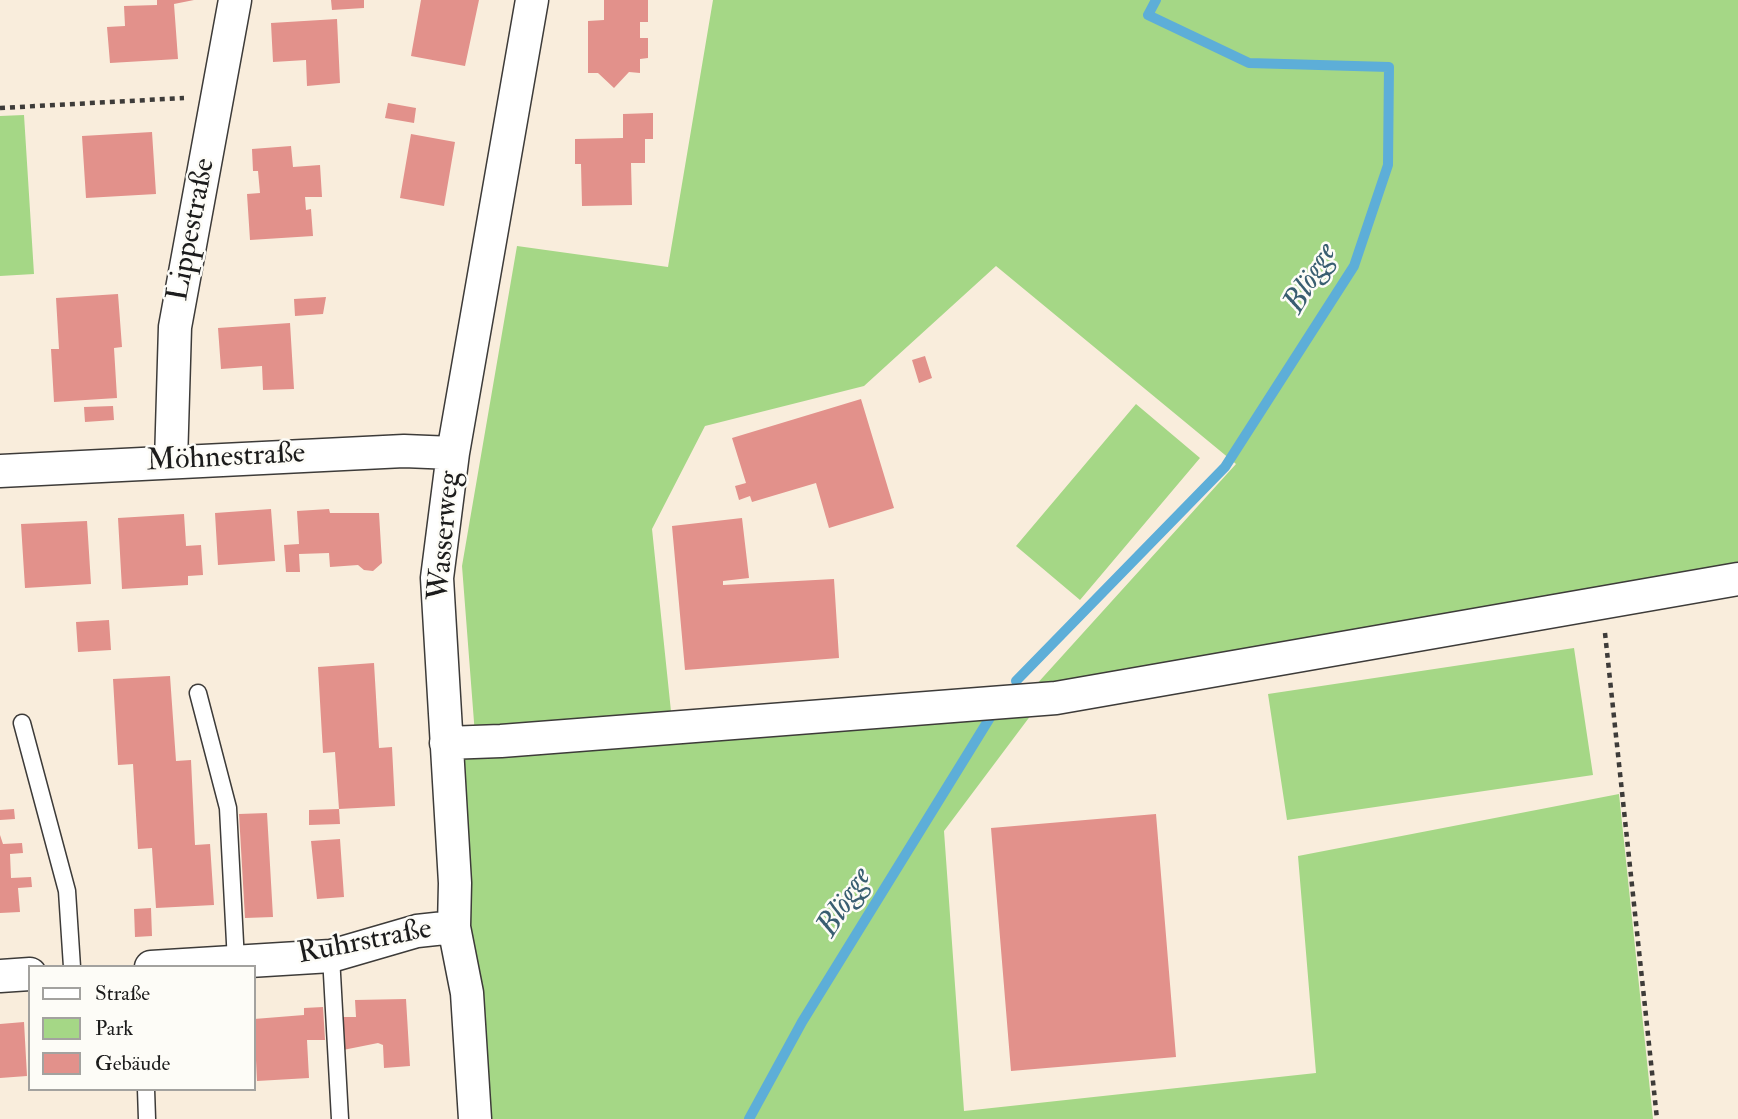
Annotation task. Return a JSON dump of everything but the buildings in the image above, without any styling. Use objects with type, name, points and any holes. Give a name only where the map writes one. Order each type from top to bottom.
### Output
[{"type":"street","name":"Lippestraße","points":[[171,461],[175,327],[235,0]]},
{"type":"street","name":"Wasserweg","points":[[475,1119],[467,993],[454,927],[455,883],[437,578],[453,453],[532,0]]},
{"type":"street","name":"Möhnestraße","points":[[0,471],[404,451],[453,453]]},
{"type":"street","points":[[446,743],[1056,698],[1738,579]]},
{"type":"street","name":"Ruhrstraße","points":[[185,965],[331,956],[417,931],[454,927]]},
{"type":"street","points":[[0,976],[28,974]]},
{"type":"lane","points":[[198,693],[228,808],[236,962]]},
{"type":"lane","points":[[22,723],[67,891],[72,965]]},
{"type":"lane","points":[[331,956],[340,1119]]},
{"type":"lane","points":[[146,1091],[147,1119]]},
{"type":"path","points":[[0,108],[218,96]]},
{"type":"path","points":[[1602,603],[1657,1119]]},
{"type":"green space","points":[[713,0],[1738,0],[1738,573],[1025,697],[1236,464],[996,266],[864,386],[705,426],[652,529],[672,721],[475,735],[462,566],[517,246],[668,267]]},
{"type":"green space","points":[[24,115],[34,274],[0,276],[0,116]]},
{"type":"green space","points":[[1136,404],[1200,458],[1080,600],[1016,546]]},
{"type":"green space","points":[[1574,648],[1593,775],[1287,820],[1268,694]]},
{"type":"green space","points":[[1037,707],[944,831],[964,1111],[1316,1073],[1298,856],[1619,794],[1653,1119],[481,1119],[458,769],[465,752]]},
{"type":"waterway","name":"Blögge","points":[[1016,681],[1225,467],[1354,266],[1388,165],[1389,67],[1249,63],[1148,15],[1156,0]]},
{"type":"waterway","name":"Blögge","points":[[749,1119],[802,1022],[991,716]]}]
